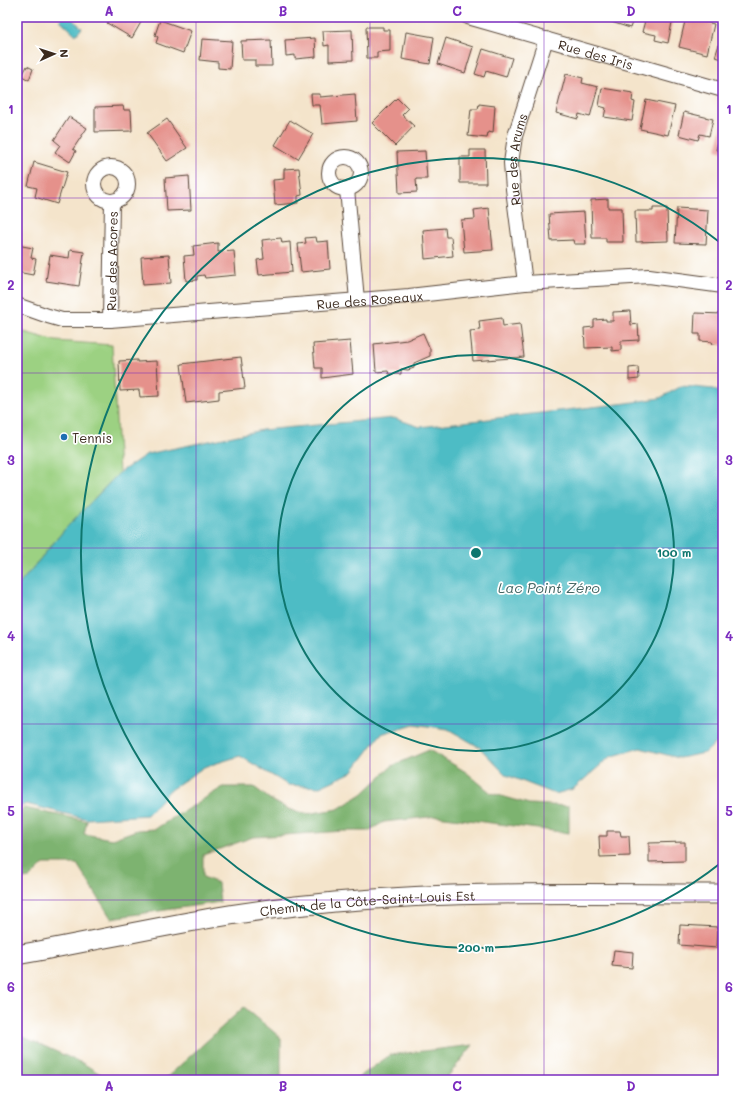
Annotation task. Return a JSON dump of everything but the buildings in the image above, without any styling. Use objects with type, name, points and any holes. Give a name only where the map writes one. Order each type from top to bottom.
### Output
[{"type":"street","name":"Rue des Iris","points":[[468,17],[723,90]]},
{"type":"street","name":"Rue des Arums","points":[[525,282],[511,163],[515,136],[546,39]]},
{"type":"street","points":[[347,189],[357,300]]},
{"type":"street","name":"Rue des Acores","points":[[110,320],[112,201]]},
{"type":"street","name":"Rue des Roseaux","points":[[17,305],[62,320],[110,320],[409,296],[525,282],[649,276],[723,286]]},
{"type":"street","name":"Chemin de la Côte-Saint-Louis Est","points":[[17,955],[220,916],[349,900],[478,895],[723,894]]},
{"type":"green space","points":[[17,330],[56,341],[112,345],[119,473],[65,529],[17,587]]},
{"type":"green space","points":[[429,750],[466,772],[491,793],[529,804],[569,806],[569,833],[437,816],[384,822],[368,831],[344,831],[253,837],[203,855],[203,877],[218,883],[220,902],[111,918],[77,864],[44,864],[30,878],[17,880],[17,812],[24,808],[87,821],[84,834],[112,839],[137,830],[155,829],[223,787],[254,787],[271,800],[288,809],[306,814],[338,809],[362,794],[392,766]]},
{"type":"green space","points":[[244,1007],[281,1038],[281,1080],[164,1080]]},
{"type":"green space","points":[[19,1035],[84,1064],[110,1080],[17,1080],[17,1038]]},
{"type":"green space","points":[[473,1045],[445,1080],[355,1080],[390,1055]]},
{"type":"water","points":[[62,17],[70,17],[82,28],[76,35],[60,20]]},
{"type":"water","name":"Lac Point Zéro","points":[[682,386],[713,389],[723,394],[723,736],[705,753],[679,758],[640,748],[610,757],[573,789],[555,794],[506,775],[479,747],[448,729],[414,724],[381,734],[352,772],[320,787],[288,785],[240,756],[204,767],[170,790],[147,815],[87,819],[26,804],[17,809],[17,587],[65,529],[119,473],[147,454],[262,430],[394,418],[420,427],[627,403],[660,398]]},
{"type":"place","name":"Tennis","points":[[64,437]]}]
